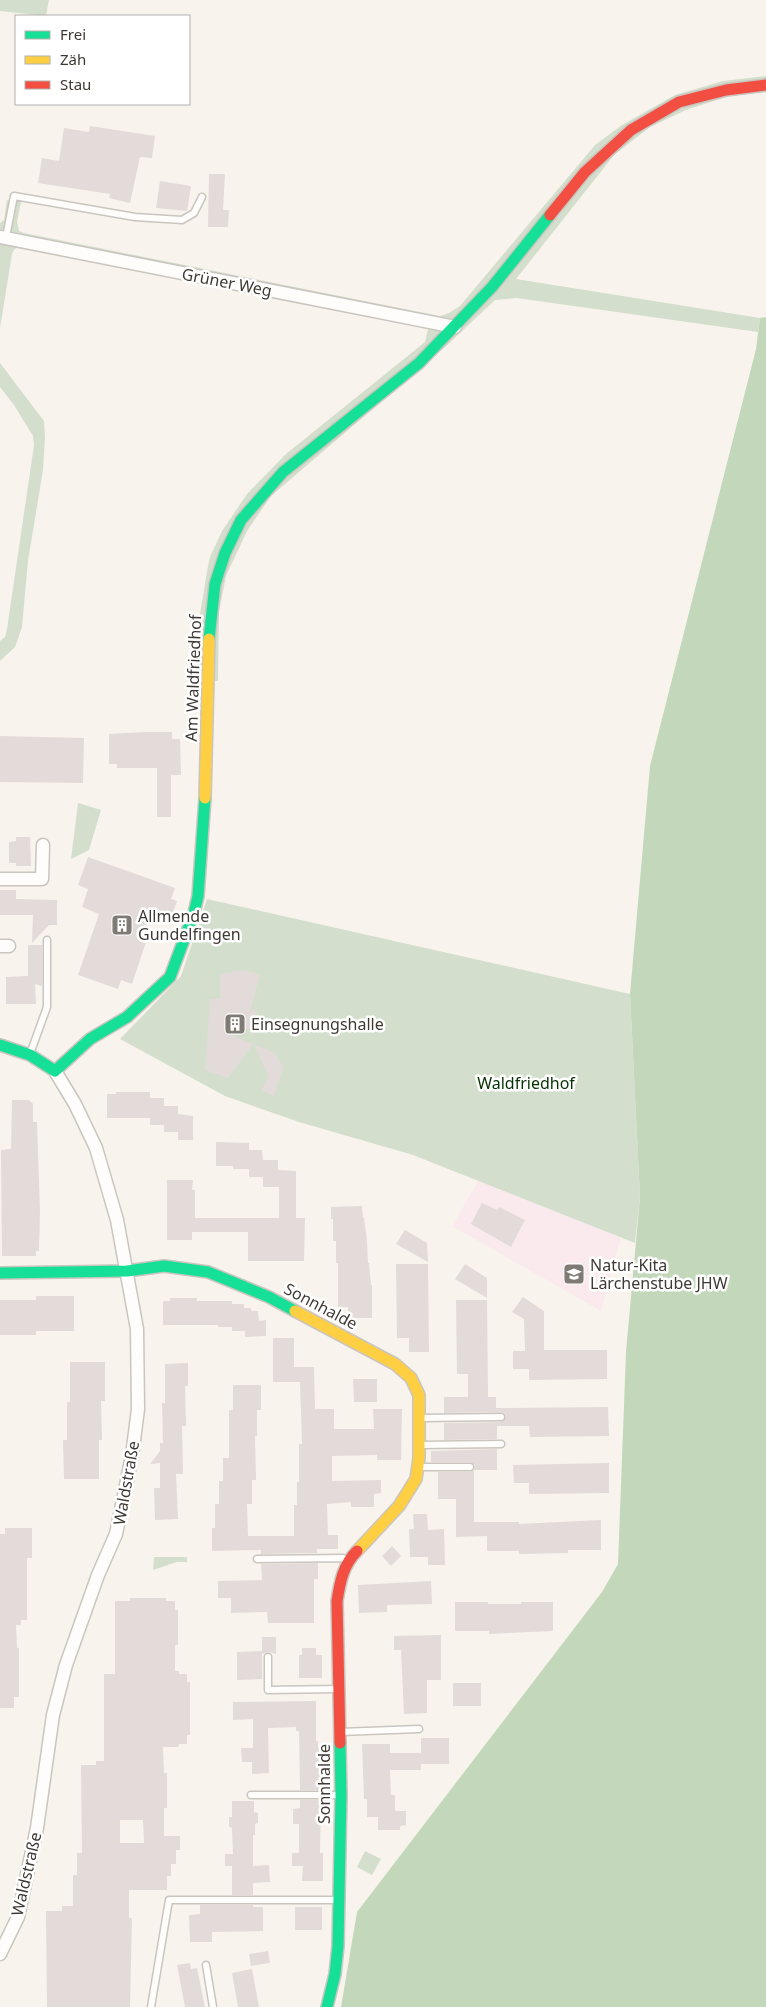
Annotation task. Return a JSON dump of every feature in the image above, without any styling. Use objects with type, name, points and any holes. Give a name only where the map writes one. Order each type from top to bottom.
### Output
[{"type":"street","name":"Am Waldfriedhof","points":[[55,1071],[90,1039],[127,1017],[170,977],[194,913],[198,896],[210,620],[215,584],[224,553],[241,520],[283,472],[419,362],[455,327],[492,287],[585,172],[631,130],[679,102],[726,90],[766,85]]},
{"type":"street","name":"Grüner Weg","points":[[3,237],[455,327]]},
{"type":"street","points":[[0,879],[42,880],[42,845]]},
{"type":"street","name":"Waldstraße","points":[[0,1044],[30,1055],[55,1071],[75,1104],[101,1163],[117,1220],[137,1329],[138,1409],[132,1456],[116,1534],[98,1576],[66,1665],[53,1715],[37,1828],[18,1917],[0,1954]]},
{"type":"street","name":"Sonnhalde","points":[[0,1273],[127,1271],[164,1266],[208,1272],[269,1296],[395,1364],[411,1378],[418,1389],[419,1445],[416,1479],[399,1506],[347,1561],[339,1587],[337,1601],[340,1732],[338,1946],[335,1974],[327,2007]]},
{"type":"lane","points":[[3,237],[14,196],[135,218],[182,220],[194,213],[202,197]]},
{"type":"lane","points":[[30,1055],[47,1007],[47,940]]},
{"type":"lane","points":[[419,1418],[500,1417]]},
{"type":"lane","points":[[419,1445],[501,1444]]},
{"type":"lane","points":[[418,1468],[470,1468]]},
{"type":"lane","points":[[257,1559],[343,1558],[347,1561]]},
{"type":"lane","points":[[268,1656],[268,1690],[339,1689]]},
{"type":"lane","points":[[340,1732],[419,1729]]},
{"type":"lane","points":[[251,1795],[340,1795]]},
{"type":"lane","points":[[151,2007],[169,1900],[339,1900]]},
{"type":"lane","points":[[206,1965],[213,2007]]},
{"type":"shaded area","name":"Natur-Kita Lärchenstube JHW","points":[[478,1181],[621,1237],[601,1311],[452,1226]]},
{"type":"green space","points":[[0,0],[49,0],[46,15],[0,11]]},
{"type":"green space","points":[[766,76],[766,92],[729,96],[686,110],[650,127],[614,155],[516,279],[760,318],[758,332],[517,298],[495,300],[444,348],[271,496],[247,531],[226,576],[219,612],[218,681],[198,681],[200,614],[210,557],[222,531],[247,494],[286,454],[425,342],[428,329],[25,246],[15,249],[12,254],[0,328],[0,223],[4,220],[7,200],[21,202],[17,222],[19,231],[24,233],[440,316],[460,306],[595,145],[622,125],[675,95],[723,81]]},
{"type":"green space","points":[[766,317],[766,2007],[341,2007],[357,1912],[602,1592],[618,1564],[626,1352],[640,1197],[630,994],[650,766],[756,349],[760,318]]},
{"type":"green space","points":[[0,363],[44,421],[45,437],[43,470],[28,561],[22,627],[15,647],[0,661],[0,641],[5,637],[7,629],[34,445],[33,436],[14,405],[0,387]]},
{"type":"green space","points":[[78,803],[101,810],[89,850],[71,859]]},
{"type":"green space","name":"Waldfriedhof","points":[[207,899],[630,994],[640,1197],[635,1243],[413,1155],[299,1122],[225,1096],[120,1039],[181,976]]},
{"type":"green space","points":[[154,1557],[187,1557],[187,1562],[177,1562],[153,1570]]},
{"type":"green space","points":[[365,1851],[381,1859],[372,1875],[357,1867]]},
{"type":"building","points":[[90,126],[155,136],[152,158],[140,157],[130,203],[109,198],[110,194],[38,183],[42,158],[59,161],[64,128],[89,132]]},
{"type":"building","points":[[209,174],[225,174],[223,210],[229,210],[228,227],[208,227]]},
{"type":"building","points":[[160,181],[191,186],[187,211],[156,208]]},
{"type":"building","points":[[172,732],[172,739],[180,739],[181,775],[171,775],[171,817],[157,817],[157,768],[117,768],[117,764],[109,764],[109,734]]},
{"type":"building","points":[[0,736],[84,738],[83,783],[0,782]]},
{"type":"building","points":[[16,837],[30,837],[31,866],[16,866],[16,863],[9,863],[9,842],[16,841]]},
{"type":"building","name":"Allmende Gundelfingen","points":[[88,857],[175,888],[171,899],[177,901],[172,915],[154,909],[145,932],[149,933],[132,984],[121,980],[118,989],[78,975],[99,914],[82,907],[88,889],[78,885]]},
{"type":"building","points":[[0,890],[16,890],[16,899],[57,900],[57,925],[49,925],[32,943],[33,915],[0,915]]},
{"type":"building","points":[[28,945],[42,945],[42,986],[35,984],[36,1004],[6,1004],[6,977],[28,976]]},
{"type":"building","name":"Einsegnungshalle","points":[[245,970],[260,975],[250,1012],[254,1009],[263,1029],[222,1031],[253,1044],[228,1078],[205,1070],[210,999],[220,999],[220,974]]},
{"type":"building","points":[[254,1044],[275,1053],[283,1068],[274,1096],[262,1090],[268,1075]]},
{"type":"building","points":[[116,1092],[150,1092],[150,1098],[164,1098],[164,1106],[178,1106],[178,1114],[193,1116],[193,1140],[178,1140],[178,1132],[164,1132],[164,1125],[150,1125],[150,1118],[107,1118],[107,1094],[116,1094]]},
{"type":"building","points":[[12,1100],[29,1100],[33,1104],[33,1122],[37,1122],[40,1212],[39,1251],[36,1251],[36,1256],[2,1256],[1,1150],[11,1149]]},
{"type":"building","points":[[216,1142],[249,1143],[249,1150],[262,1150],[263,1160],[278,1160],[278,1170],[296,1171],[296,1218],[305,1218],[304,1261],[248,1261],[248,1232],[192,1232],[192,1240],[167,1240],[167,1180],[193,1180],[192,1190],[195,1190],[195,1218],[279,1218],[279,1187],[263,1187],[263,1177],[249,1177],[249,1169],[233,1169],[233,1166],[216,1166]]},
{"type":"building","points":[[482,1203],[497,1210],[499,1207],[525,1220],[511,1247],[471,1224]]},
{"type":"building","points":[[362,1206],[372,1285],[372,1318],[348,1318],[348,1307],[338,1308],[338,1263],[336,1263],[336,1241],[333,1241],[331,1207]]},
{"type":"building","points":[[405,1230],[427,1243],[428,1262],[396,1244]]},
{"type":"building","points":[[396,1264],[428,1264],[429,1352],[409,1352],[409,1338],[397,1338]]},
{"type":"building","points":[[465,1264],[487,1278],[487,1298],[455,1279]]},
{"type":"building","points":[[36,1296],[74,1296],[74,1331],[36,1331],[36,1335],[0,1335],[0,1300],[36,1300]]},
{"type":"building","points":[[523,1297],[544,1311],[544,1350],[607,1350],[607,1379],[529,1380],[529,1369],[513,1369],[513,1351],[525,1351],[524,1319],[512,1312]]},
{"type":"building","points":[[170,1298],[197,1298],[197,1301],[232,1301],[232,1304],[244,1304],[244,1308],[258,1311],[259,1321],[266,1320],[266,1336],[245,1337],[245,1331],[232,1331],[232,1327],[218,1327],[218,1325],[163,1325],[163,1301],[170,1301]]},
{"type":"building","points":[[456,1300],[487,1300],[488,1397],[496,1397],[496,1408],[608,1407],[609,1436],[530,1437],[529,1426],[497,1426],[497,1439],[444,1440],[444,1423],[501,1422],[506,1417],[501,1412],[444,1413],[444,1397],[468,1397],[468,1374],[457,1374]]},
{"type":"building","points":[[273,1338],[294,1338],[294,1367],[314,1367],[315,1409],[334,1409],[334,1429],[374,1429],[373,1409],[402,1409],[401,1460],[377,1460],[377,1455],[332,1456],[332,1481],[381,1480],[381,1493],[374,1494],[374,1507],[351,1507],[351,1502],[327,1504],[328,1535],[338,1535],[338,1549],[317,1549],[317,1553],[261,1554],[261,1550],[212,1551],[212,1528],[215,1528],[215,1504],[219,1504],[219,1481],[223,1481],[223,1458],[229,1458],[229,1410],[233,1410],[233,1385],[261,1385],[261,1410],[257,1410],[257,1436],[255,1436],[256,1480],[252,1480],[252,1504],[247,1504],[248,1536],[294,1536],[294,1505],[297,1505],[297,1482],[299,1482],[299,1444],[302,1444],[300,1382],[273,1382]]},
{"type":"building","points":[[70,1362],[105,1362],[105,1401],[101,1401],[102,1440],[99,1440],[99,1479],[64,1479],[63,1440],[67,1440],[67,1402],[70,1402]]},
{"type":"building","points":[[188,1363],[188,1386],[185,1386],[186,1426],[182,1426],[183,1474],[176,1474],[178,1519],[155,1520],[154,1488],[160,1488],[160,1463],[150,1464],[160,1451],[160,1443],[163,1443],[162,1403],[165,1403],[165,1364]]},
{"type":"building","points":[[353,1379],[377,1379],[377,1402],[354,1402]]},
{"type":"building","points":[[497,1449],[497,1470],[474,1470],[475,1465],[470,1462],[431,1462],[431,1451]]},
{"type":"building","points":[[609,1463],[609,1493],[529,1494],[529,1483],[514,1483],[513,1465]]},
{"type":"building","points":[[474,1470],[474,1522],[519,1522],[519,1524],[601,1520],[601,1550],[568,1550],[568,1553],[519,1554],[519,1551],[487,1551],[487,1536],[456,1537],[456,1499],[438,1499],[438,1472],[470,1472]]},
{"type":"building","points":[[413,1514],[427,1514],[428,1530],[444,1529],[445,1565],[428,1565],[428,1557],[410,1557],[409,1529],[414,1529]]},
{"type":"building","points":[[5,1528],[32,1528],[32,1558],[27,1558],[27,1620],[21,1620],[21,1625],[16,1625],[17,1648],[19,1648],[19,1697],[14,1697],[14,1708],[0,1708],[0,1534],[5,1534]]},
{"type":"building","points":[[392,1546],[401,1556],[391,1566],[382,1556]]},
{"type":"building","points":[[318,1563],[318,1579],[314,1579],[314,1623],[268,1623],[267,1612],[231,1613],[231,1598],[218,1598],[218,1581],[262,1580],[261,1564]]},
{"type":"building","points":[[431,1581],[432,1604],[387,1605],[387,1612],[359,1613],[358,1585]]},
{"type":"building","points":[[130,1598],[166,1598],[166,1601],[175,1601],[175,1610],[178,1610],[178,1645],[175,1645],[175,1671],[179,1671],[179,1674],[187,1674],[187,1682],[190,1682],[190,1735],[187,1735],[187,1744],[179,1744],[178,1747],[163,1747],[164,1773],[167,1773],[167,1808],[164,1808],[164,1836],[180,1836],[180,1850],[176,1850],[176,1864],[171,1864],[171,1876],[167,1876],[167,1890],[129,1890],[129,1918],[132,1918],[130,2007],[47,2007],[46,1911],[62,1911],[62,1906],[73,1906],[73,1875],[77,1875],[77,1853],[82,1853],[81,1765],[96,1765],[96,1761],[104,1761],[104,1674],[115,1674],[115,1601],[130,1601]],"holes":[[[120,1820],[143,1820],[144,1843],[120,1843]]]},
{"type":"building","points":[[455,1602],[521,1604],[521,1602],[553,1602],[553,1631],[489,1634],[489,1631],[455,1631]]},
{"type":"building","points":[[441,1635],[441,1680],[427,1680],[427,1713],[404,1714],[401,1650],[394,1650],[394,1636]]},
{"type":"building","points":[[262,1637],[276,1637],[276,1654],[268,1652],[262,1654],[262,1679],[237,1680],[237,1652],[262,1651]]},
{"type":"building","points":[[302,1648],[316,1648],[316,1655],[322,1655],[322,1678],[299,1678],[299,1655],[302,1655]]},
{"type":"building","points":[[453,1683],[481,1683],[481,1706],[453,1706]]},
{"type":"building","points":[[316,1701],[316,1741],[318,1741],[318,1747],[323,1747],[324,1785],[321,1785],[321,1790],[300,1790],[299,1731],[296,1731],[296,1727],[268,1728],[269,1773],[252,1774],[252,1762],[242,1762],[241,1748],[253,1748],[253,1719],[233,1720],[233,1702]]},
{"type":"building","points":[[421,1738],[449,1738],[449,1764],[421,1764]]},
{"type":"building","points":[[362,1744],[390,1744],[390,1753],[421,1753],[421,1770],[390,1770],[391,1795],[395,1795],[395,1811],[406,1811],[406,1825],[400,1826],[400,1830],[378,1830],[378,1817],[367,1817],[367,1799],[364,1799]]},
{"type":"building","points":[[300,1800],[321,1800],[320,1853],[323,1853],[323,1881],[302,1881],[303,1866],[292,1866],[292,1853],[299,1853],[299,1824],[293,1824],[293,1809],[300,1808]]},
{"type":"building","points":[[232,1801],[254,1801],[254,1812],[258,1813],[258,1823],[255,1824],[255,1835],[253,1835],[253,1866],[269,1865],[270,1882],[253,1883],[253,1895],[232,1895],[232,1866],[225,1866],[225,1854],[233,1854],[232,1828],[229,1827],[229,1817],[232,1817]]},
{"type":"building","points":[[200,1905],[253,1905],[253,1907],[263,1907],[263,1931],[212,1932],[212,1942],[190,1942],[189,1915],[200,1914]]},
{"type":"building","points":[[295,1907],[322,1907],[322,1930],[295,1930]]},
{"type":"building","points":[[268,1951],[270,1963],[251,1966],[249,1954]]},
{"type":"building","points":[[190,1963],[191,1969],[197,1968],[205,2007],[185,2007],[177,1965]]},
{"type":"building","points":[[252,1969],[259,2007],[238,2007],[232,1973]]},
{"type":"traffic: fast","points":[[209,639],[215,584],[225,553],[241,520],[283,472],[419,363],[492,287],[550,215]]},
{"type":"traffic: fast","points":[[0,1045],[30,1055],[55,1071],[90,1039],[127,1017],[170,977],[194,913],[198,896],[205,798]]},
{"type":"traffic: fast","points":[[0,1273],[127,1271],[164,1266],[208,1272],[269,1297],[295,1311]]},
{"type":"traffic: fast","points":[[327,2007],[335,1974],[338,1946],[341,1795],[340,1743]]},
{"type":"traffic: slow","points":[[205,798],[209,639]]},
{"type":"traffic: slow","points":[[295,1311],[395,1364],[411,1378],[419,1395],[419,1458],[416,1479],[399,1506],[357,1551]]},
{"type":"traffic: jam","points":[[550,215],[585,172],[631,130],[679,102],[726,90],[766,85]]},
{"type":"traffic: jam","points":[[340,1743],[337,1601],[345,1568],[357,1551]]},
{"type":"place","name":"Allmende Gundelfingen","points":[[122,925]]},
{"type":"place","name":"Einsegnungshalle","points":[[235,1024]]},
{"type":"place","name":"Natur-Kita Lärchenstube JHW","points":[[574,1274]]}]
